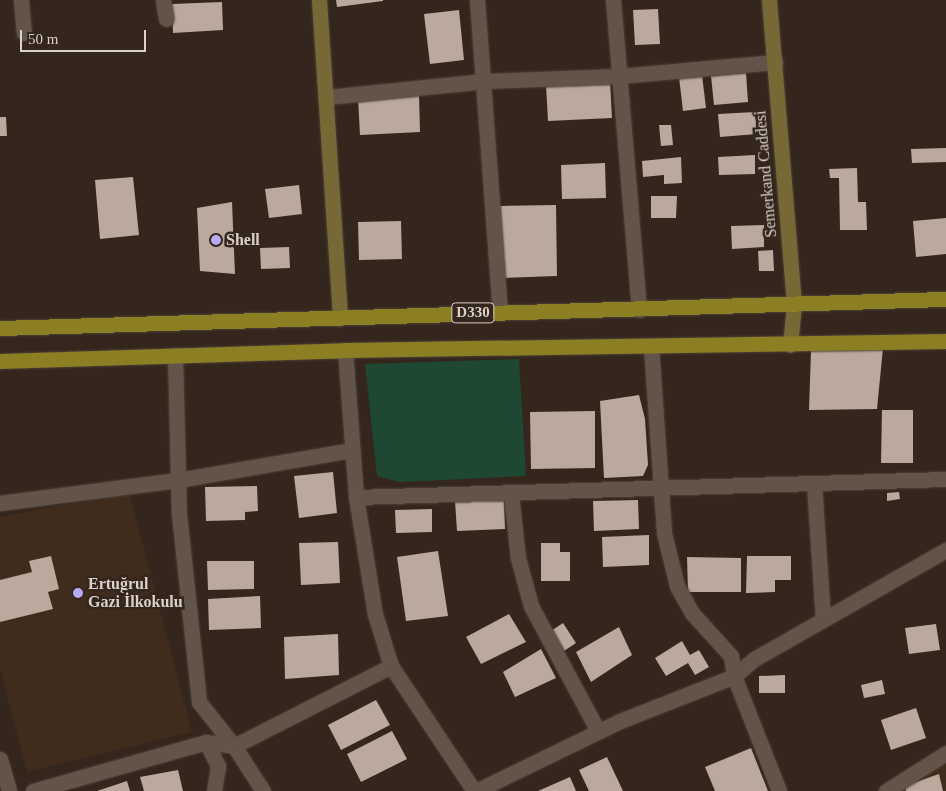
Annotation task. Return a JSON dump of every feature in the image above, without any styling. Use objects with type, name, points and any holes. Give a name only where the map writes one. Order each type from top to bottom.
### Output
[{"type":"main road","name":"D330","points":[[0,328],[500,312],[639,310],[946,299]]},
{"type":"main road","name":"D330","points":[[0,361],[346,350],[790,345],[946,341]]},
{"type":"street","points":[[21,0],[24,34]]},
{"type":"street","points":[[163,0],[166,19]]},
{"type":"street","points":[[319,0],[327,97],[340,318]]},
{"type":"street","points":[[477,0],[485,81],[500,312]]},
{"type":"street","points":[[613,0],[639,310]]},
{"type":"street","name":"Semerkand Caddesi","points":[[769,0],[794,305],[790,345]]},
{"type":"street","points":[[327,97],[485,81],[619,76],[775,62]]},
{"type":"street","points":[[651,346],[664,533],[677,586],[692,613],[731,656],[734,676],[779,791]]},
{"type":"street","points":[[346,350],[356,497],[375,614],[391,666],[475,791],[598,731],[734,676],[754,659],[946,550]]},
{"type":"street","points":[[175,355],[178,480],[199,702],[234,746],[263,791]]},
{"type":"street","points":[[0,503],[178,480],[352,450]]},
{"type":"street","points":[[356,497],[661,490],[946,479]]},
{"type":"street","points":[[814,484],[823,620]]},
{"type":"street","points":[[511,494],[518,558],[531,606],[598,731]]},
{"type":"street","points":[[33,791],[206,742],[234,746],[391,666]]},
{"type":"street","points":[[206,742],[218,766],[214,791]]},
{"type":"street","points":[[886,791],[946,753]]},
{"type":"street","points":[[0,759],[9,791]]},
{"type":"shaded area","name":"Ertuğrul Gazi İlkokulu","points":[[129,492],[192,732],[27,772],[0,669],[0,517]]},
{"type":"shaded area","points":[[946,751],[946,791],[886,791]]},
{"type":"green space","points":[[519,359],[526,476],[400,482],[377,476],[365,364]]},
{"type":"building","points":[[336,0],[383,0],[383,1],[337,7]]},
{"type":"building","points":[[222,2],[223,30],[173,33],[172,4]]},
{"type":"building","points":[[658,9],[660,44],[635,45],[633,10]]},
{"type":"building","points":[[459,10],[464,60],[430,64],[424,14]]},
{"type":"building","points":[[746,73],[748,102],[714,105],[711,76]]},
{"type":"building","points":[[702,75],[706,108],[683,111],[679,77]]},
{"type":"building","points":[[610,81],[612,118],[548,121],[546,85]]},
{"type":"building","points":[[419,95],[420,132],[360,135],[358,98]]},
{"type":"building","points":[[755,112],[757,134],[720,137],[718,114]]},
{"type":"building","points":[[0,117],[6,117],[7,136],[0,136]]},
{"type":"building","points":[[659,125],[671,125],[673,145],[661,146]]},
{"type":"building","points":[[946,148],[946,162],[912,163],[911,149]]},
{"type":"building","points":[[755,155],[755,174],[719,175],[718,157]]},
{"type":"building","points":[[681,157],[682,183],[664,184],[664,175],[643,177],[642,161]]},
{"type":"building","points":[[605,163],[606,198],[562,199],[561,165]]},
{"type":"building","points":[[857,168],[858,202],[866,202],[867,230],[840,230],[839,178],[830,178],[829,169]]},
{"type":"building","points":[[133,177],[139,235],[100,239],[95,180]]},
{"type":"building","points":[[299,185],[302,214],[269,218],[265,189]]},
{"type":"building","points":[[651,196],[677,196],[676,218],[651,218]]},
{"type":"building","name":"Shell","points":[[232,202],[235,274],[200,271],[197,208]]},
{"type":"building","points":[[556,205],[557,276],[501,278],[500,206]]},
{"type":"building","points":[[946,218],[946,254],[916,257],[913,221]]},
{"type":"building","points":[[401,221],[402,259],[359,260],[358,222]]},
{"type":"building","points":[[764,225],[764,247],[732,249],[731,226]]},
{"type":"building","points":[[289,247],[290,268],[261,269],[260,248]]},
{"type":"building","points":[[773,250],[774,271],[759,271],[758,251]]},
{"type":"building","points":[[883,348],[877,409],[809,410],[811,351]]},
{"type":"building","points":[[639,395],[645,419],[648,465],[643,476],[604,478],[600,401]]},
{"type":"building","points":[[882,410],[913,410],[913,463],[881,463]]},
{"type":"building","points":[[595,411],[595,468],[531,469],[530,412]]},
{"type":"building","points":[[333,472],[337,513],[299,518],[294,476]]},
{"type":"building","points":[[257,486],[258,511],[245,512],[245,520],[206,521],[205,487]]},
{"type":"building","points":[[899,492],[900,499],[887,501],[887,493]]},
{"type":"building","points":[[504,499],[505,529],[457,531],[455,501]]},
{"type":"building","points":[[638,500],[639,529],[594,531],[593,501]]},
{"type":"building","points":[[432,509],[432,532],[396,533],[395,510]]},
{"type":"building","points":[[649,535],[649,565],[603,567],[602,537]]},
{"type":"building","points":[[338,542],[340,583],[301,585],[299,543]]},
{"type":"building","points":[[541,543],[560,543],[560,552],[570,552],[570,581],[541,581]]},
{"type":"building","points":[[438,551],[448,616],[406,621],[397,557]]},
{"type":"building","points":[[51,556],[59,589],[48,592],[53,609],[0,622],[0,580],[32,572],[29,561]]},
{"type":"building","points":[[747,556],[791,556],[791,580],[775,580],[775,592],[746,593]]},
{"type":"building","points":[[687,557],[741,558],[741,592],[688,592]]},
{"type":"building","points":[[207,561],[254,561],[254,589],[208,590]]},
{"type":"building","points":[[260,596],[261,628],[209,630],[208,599]]},
{"type":"building","points":[[509,614],[526,642],[481,664],[466,637]]},
{"type":"building","points":[[563,623],[576,643],[564,651],[551,631]]},
{"type":"building","points":[[936,624],[940,650],[909,654],[905,628]]},
{"type":"building","points":[[619,627],[632,655],[591,682],[576,652]]},
{"type":"building","points":[[338,634],[339,675],[285,679],[284,637]]},
{"type":"building","points":[[682,641],[690,655],[699,650],[709,667],[695,675],[688,663],[666,676],[655,658]]},
{"type":"building","points":[[541,649],[556,678],[515,697],[503,672]]},
{"type":"building","points":[[785,675],[785,693],[759,693],[759,676]]},
{"type":"building","points":[[882,680],[885,694],[864,698],[861,685]]},
{"type":"building","points":[[376,700],[390,725],[341,750],[328,725]]},
{"type":"building","points":[[916,708],[926,738],[891,750],[881,720]]},
{"type":"building","points":[[392,731],[407,759],[361,782],[347,754]]},
{"type":"building","points":[[751,748],[768,791],[715,791],[705,767]]},
{"type":"building","points":[[607,757],[623,791],[589,791],[579,770]]},
{"type":"building","points":[[178,770],[183,791],[144,791],[140,777]]},
{"type":"building","points":[[939,774],[943,791],[906,791],[905,786]]},
{"type":"building","points":[[570,777],[576,791],[538,791]]},
{"type":"building","points":[[127,781],[130,791],[97,791]]},
{"type":"place","name":"Shell","points":[[216,240]]},
{"type":"place","name":"Ertuğrul Gazi İlkokulu","points":[[78,593]]}]
